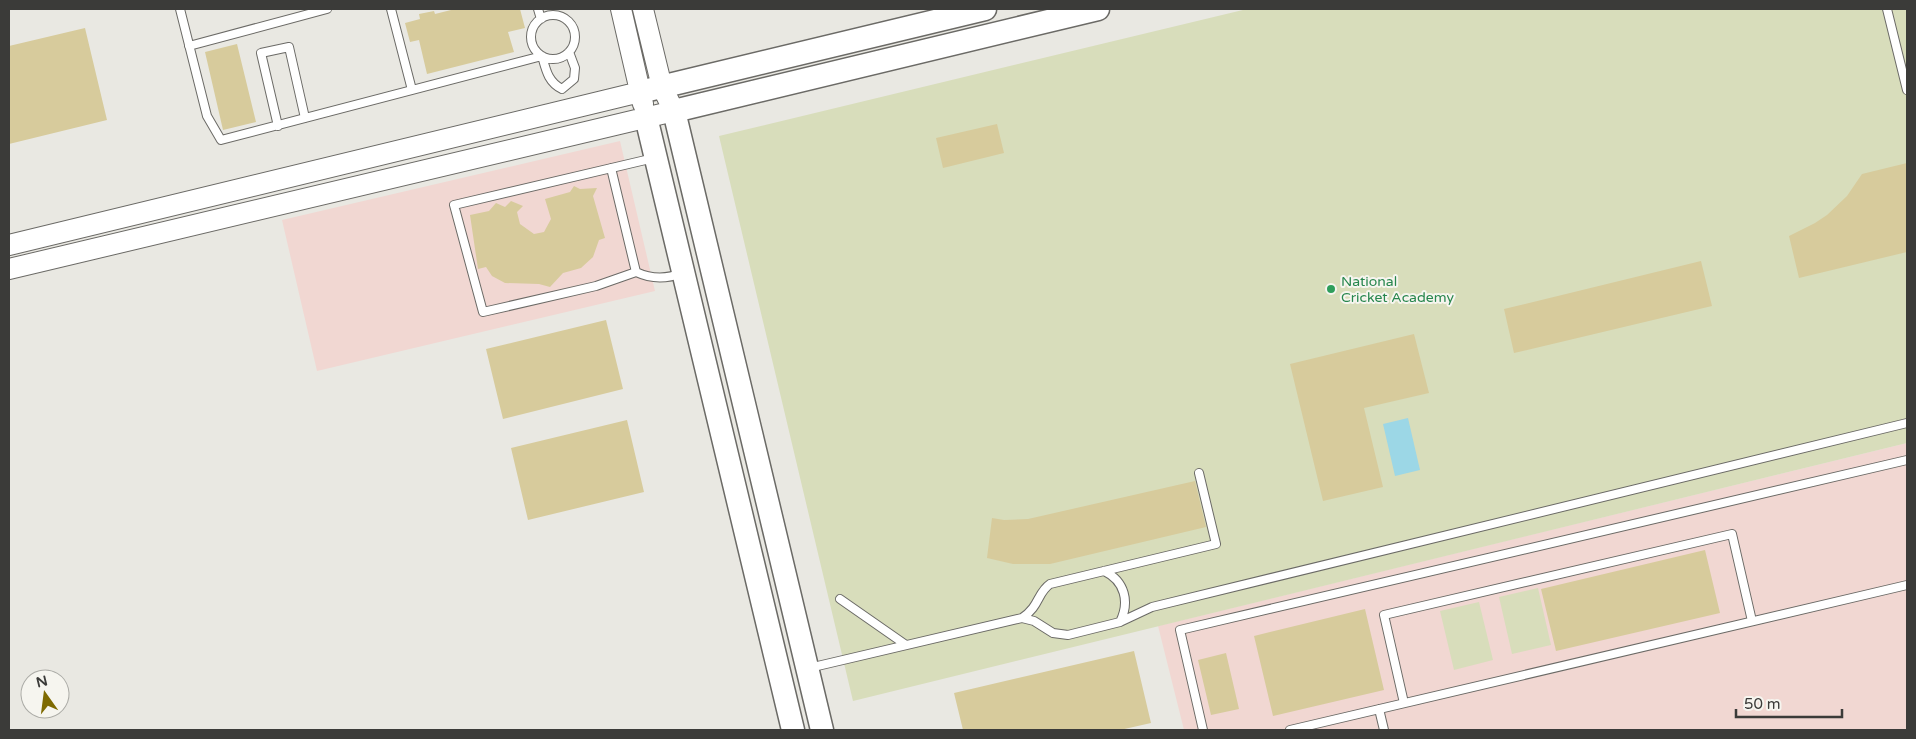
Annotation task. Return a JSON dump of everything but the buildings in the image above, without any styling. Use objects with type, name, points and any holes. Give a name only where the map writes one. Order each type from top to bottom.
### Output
[{"type":"main road","points":[[651,90],[985,9]]},
{"type":"main road","points":[[822,730],[674,111],[1098,9]]},
{"type":"main road","points":[[646,117],[792,730]]},
{"type":"street","points":[[621,9],[651,90],[674,111]]},
{"type":"street","points":[[643,9],[651,90],[646,117]]},
{"type":"street","points":[[9,245],[565,99],[651,90]]},
{"type":"street","points":[[9,269],[674,111]]},
{"type":"lane","points":[[180,9],[207,116],[221,140],[542,56],[556,58],[568,52],[574,39],[572,26],[554,12],[535,24],[531,38],[536,51],[542,56],[547,74],[565,99]]},
{"type":"lane","points":[[189,46],[327,9]]},
{"type":"lane","points":[[391,9],[412,90]]},
{"type":"lane","points":[[538,9],[541,19]]},
{"type":"lane","points":[[1887,9],[1907,90]]},
{"type":"lane","points":[[278,126],[261,54],[289,47],[305,118]]},
{"type":"lane","points":[[565,99],[574,79],[575,68],[568,52]]},
{"type":"lane","points":[[656,158],[454,205],[482,312],[596,286],[636,272],[644,276],[670,278],[683,273]]},
{"type":"lane","points":[[611,168],[636,272]]},
{"type":"lane","points":[[1022,618],[1034,622],[1053,633],[1068,635],[1120,622],[1152,607],[1907,423]]},
{"type":"lane","points":[[1203,730],[1180,630],[1907,460]]},
{"type":"lane","points":[[807,668],[1022,618],[1034,608],[1044,588],[1050,584],[1216,544],[1199,473]]},
{"type":"lane","points":[[1404,703],[1384,615],[1403,610],[1732,534],[1752,622]]},
{"type":"lane","points":[[1104,571],[1116,578],[1124,590],[1126,606],[1120,622]]},
{"type":"lane","points":[[1290,730],[1907,585]]},
{"type":"lane","points":[[840,599],[906,645]]},
{"type":"lane","points":[[1379,709],[1384,730]]},
{"type":"shaded area","points":[[620,141],[655,291],[317,371],[282,220]]},
{"type":"shaded area","points":[[1907,443],[1907,730],[1184,730],[1158,626]]},
{"type":"green space","name":"National Cricket Academy","points":[[1247,9],[1907,9],[1907,443],[853,701],[719,136]]},
{"type":"green space","points":[[1538,588],[1551,645],[1512,654],[1499,597]]},
{"type":"green space","points":[[1479,602],[1493,660],[1454,670],[1440,611]]},
{"type":"water","points":[[1408,418],[1420,470],[1395,476],[1383,424]]},
{"type":"place","name":"National Cricket Academy","points":[[1331,289]]}]
